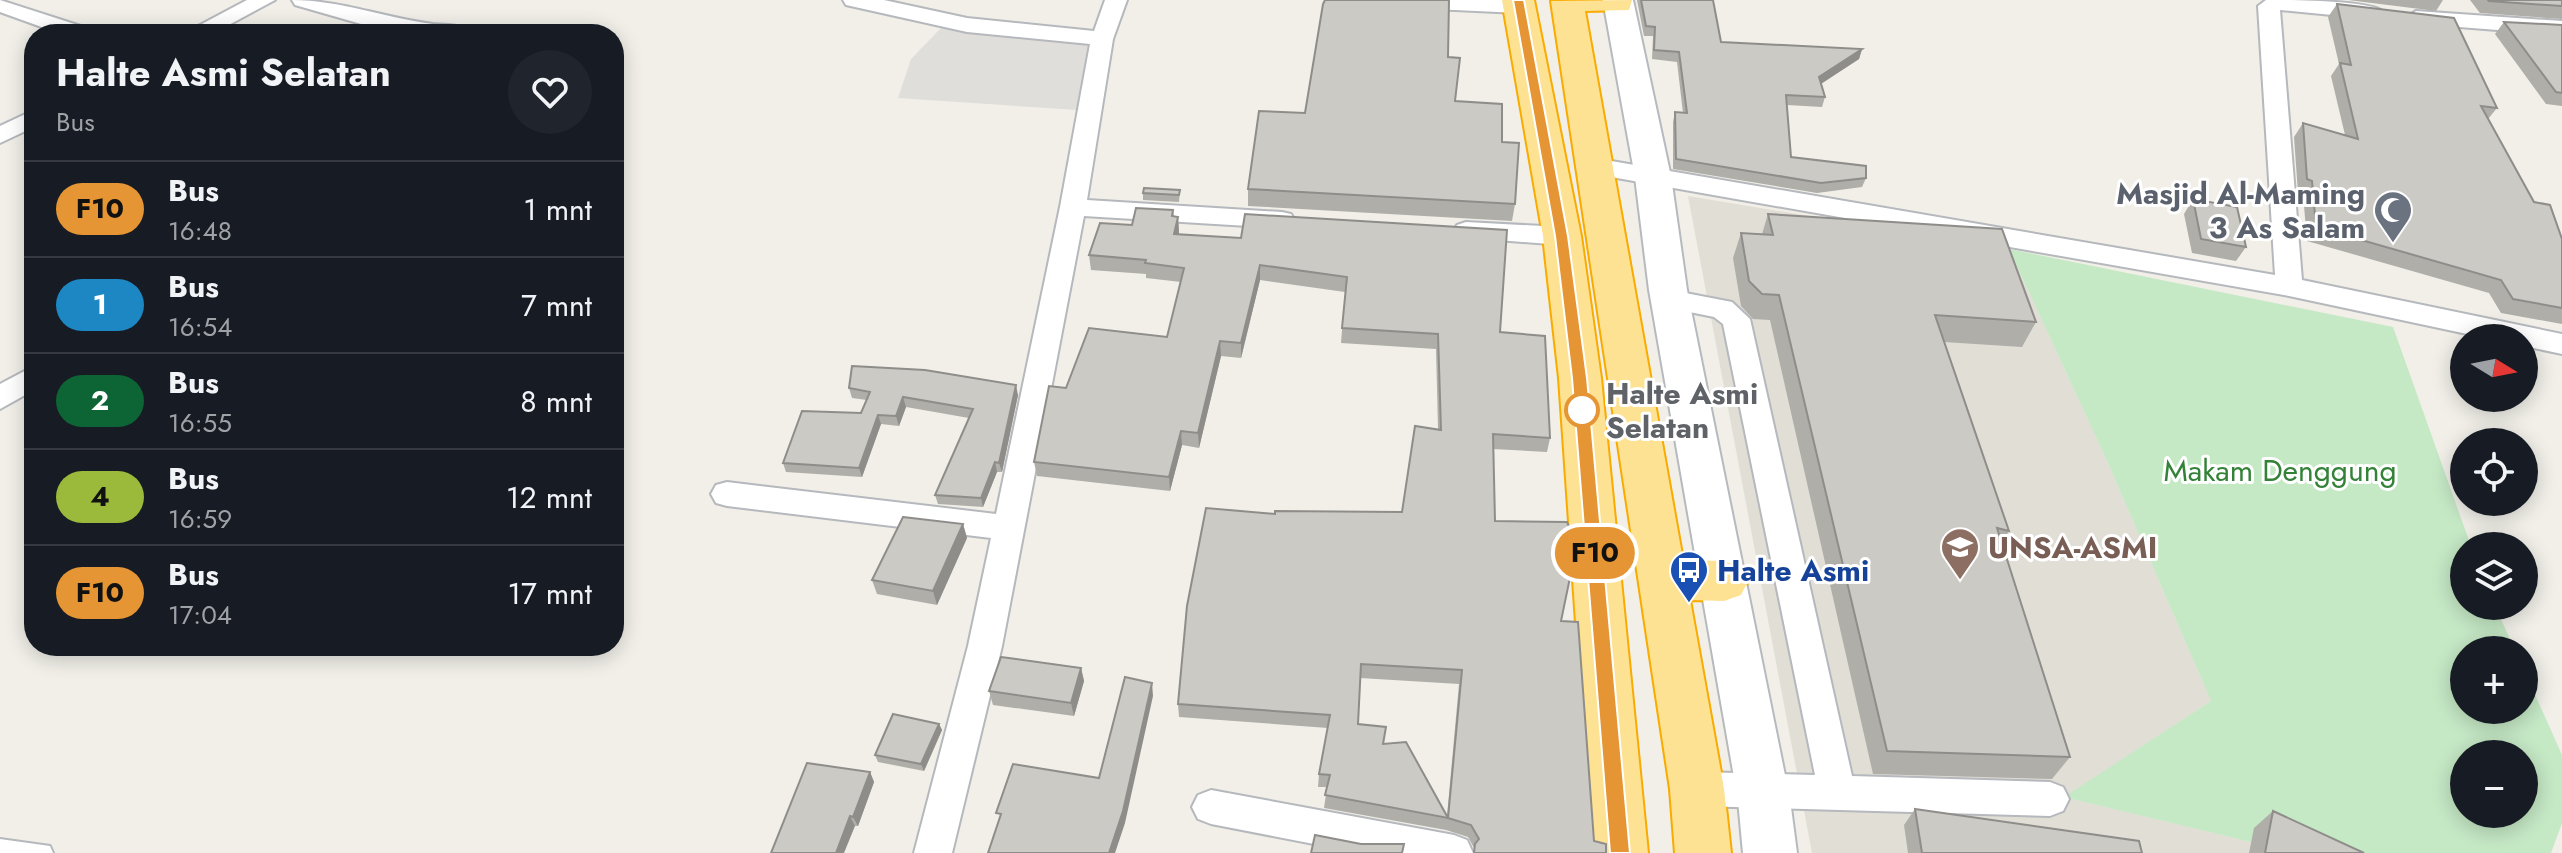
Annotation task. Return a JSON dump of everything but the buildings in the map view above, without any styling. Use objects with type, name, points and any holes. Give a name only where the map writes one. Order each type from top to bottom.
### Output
[{"type":"highway","points":[[1618,1],[1567,1],[1697,789],[1703,853]]},
{"type":"highway","points":[[1499,3],[1562,236],[1580,378],[1620,853]]},
{"type":"highway","points":[[1662,579],[1724,581]]},
{"type":"street","points":[[215,24],[264,0]]},
{"type":"street","points":[[303,0],[386,24]]},
{"type":"street","points":[[854,0],[945,21],[1102,39]]},
{"type":"street","points":[[933,853],[1010,528],[1073,207],[1102,39],[1116,0]]},
{"type":"street","points":[[1390,0],[1499,3]]},
{"type":"street","points":[[1618,1],[1653,177],[1670,299],[1724,581],[1770,853]]},
{"type":"street","points":[[2289,287],[2268,13],[2271,4],[2294,3],[2438,21],[2562,28]]},
{"type":"street","points":[[0,5],[54,24]]},
{"type":"street","points":[[0,136],[24,123]]},
{"type":"street","points":[[1594,166],[2289,287],[2562,344]]},
{"type":"street","points":[[1073,207],[1309,221]]},
{"type":"street","points":[[1435,229],[1562,236]]},
{"type":"street","points":[[1670,299],[1727,310],[1736,319],[1837,794]]},
{"type":"street","points":[[0,398],[24,382]]},
{"type":"street","points":[[727,494],[1010,528]]},
{"type":"street","points":[[1697,789],[2050,799]]},
{"type":"street","points":[[1211,807],[1454,853]]},
{"type":"lane","points":[[0,849],[43,853]]},
{"type":"shaded area","points":[[943,26],[1094,42],[1077,110],[898,98],[911,59]]},
{"type":"shaded area","name":"UNSA-ASMI","points":[[1688,196],[2009,249],[2107,461],[2211,701],[2065,797],[2296,853],[1812,853]]},
{"type":"green space","name":"Makam Denggung","points":[[2009,249],[2393,327],[2450,487],[2450,516],[2460,516],[2466,532],[2450,532],[2450,620],[2501,620],[2509,636],[2450,636],[2450,724],[2538,724],[2538,701],[2562,755],[2562,823],[2551,853],[2296,853],[2064,797],[2211,701],[2107,461]]},
{"type":"bus line","name":"F10","points":[[1518,0],[1562,236],[1580,378],[1620,853]]},
{"type":"place","name":"Masjid Al-Maming 3 As Salam","points":[[2393,244]]},
{"type":"place","name":"Halte Asmi Selatan","points":[[1582,410]]},
{"type":"place","name":"UNSA-ASMI","points":[[1960,581]]},
{"type":"place","name":"Halte Asmi","points":[[1689,604]]}]
